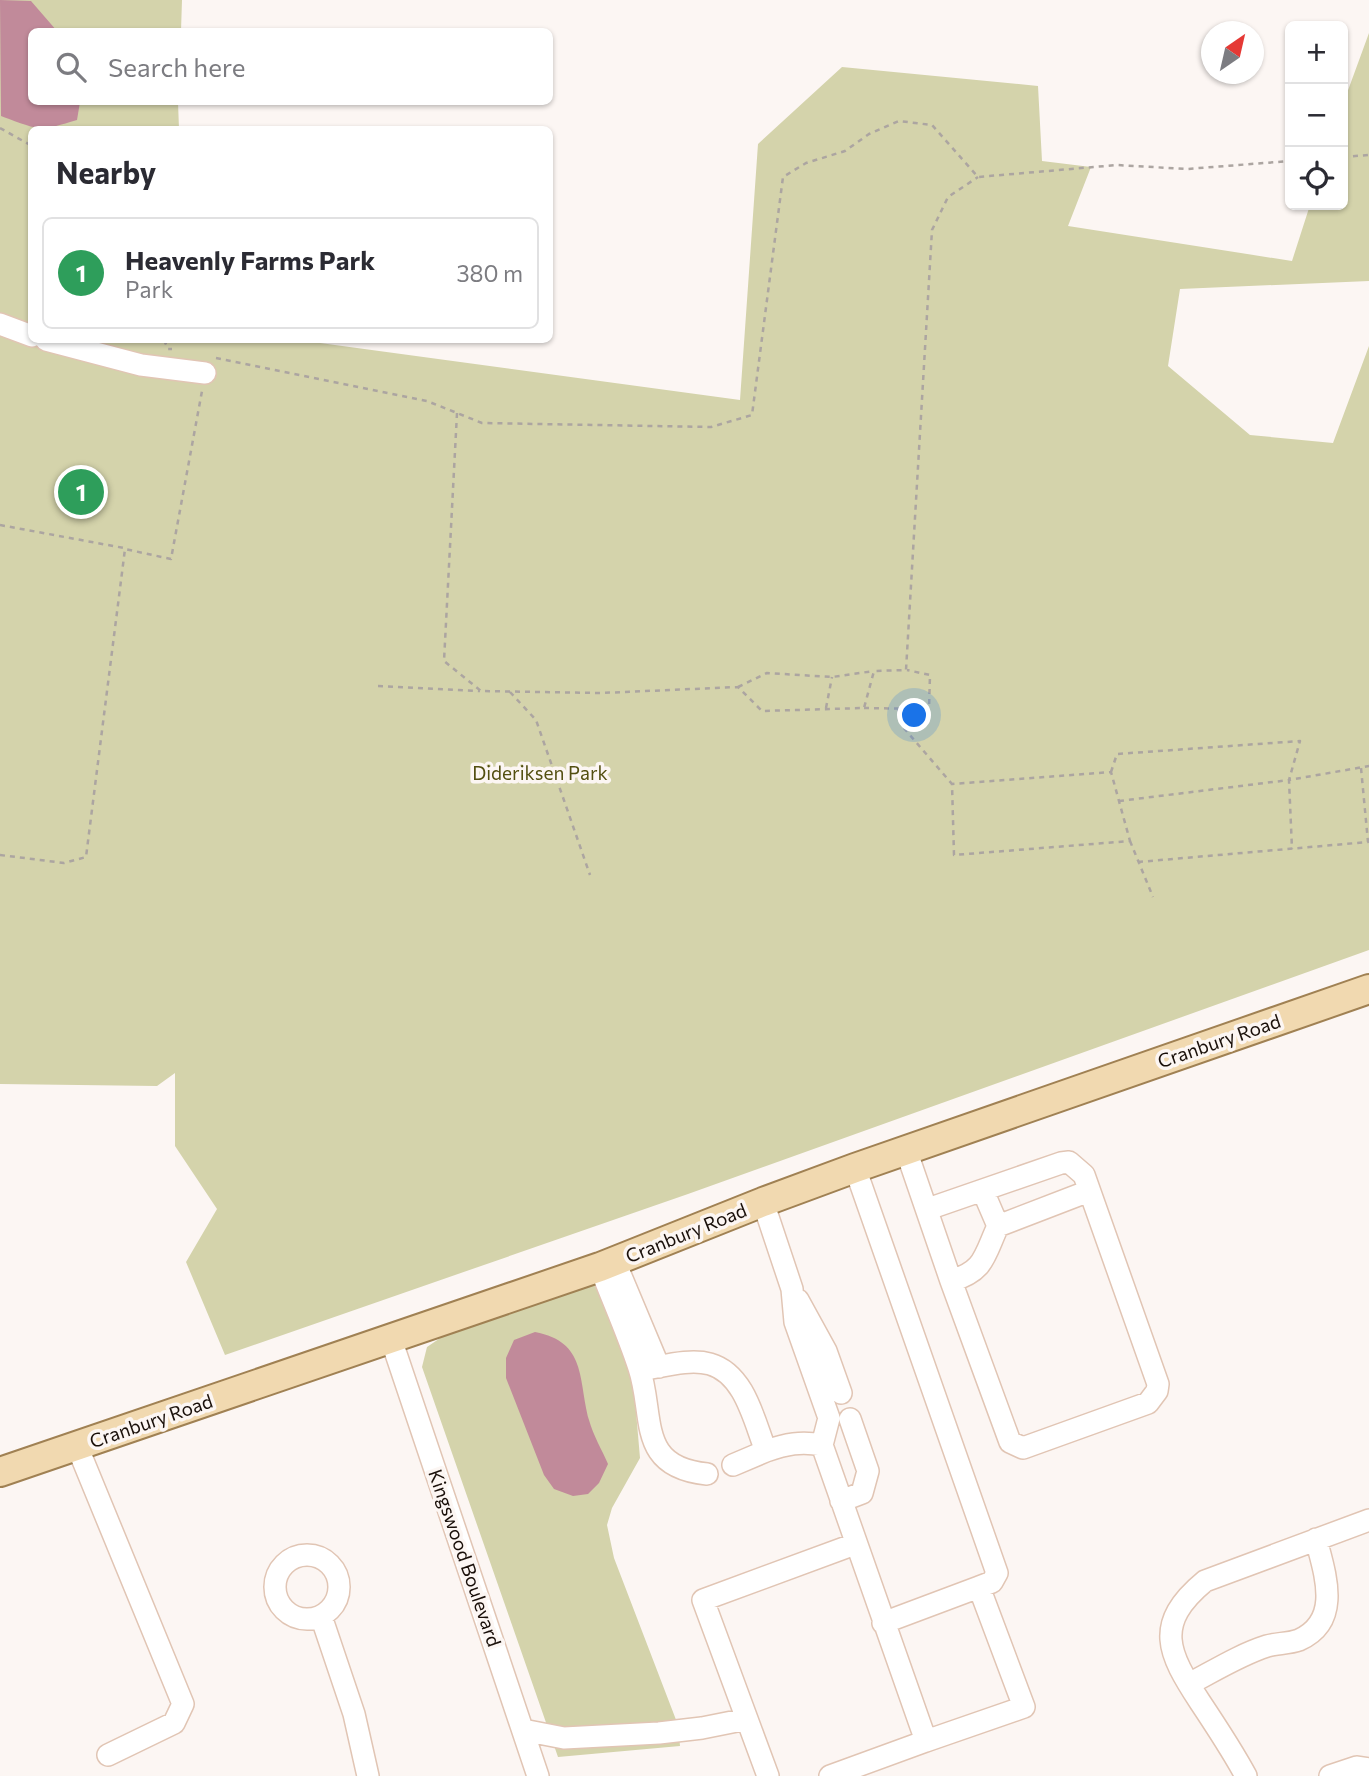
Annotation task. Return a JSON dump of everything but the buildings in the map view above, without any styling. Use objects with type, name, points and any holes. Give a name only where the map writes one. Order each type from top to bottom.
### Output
[{"type":"main road","name":"Cranbury Road","points":[[0,1472],[607,1265],[855,1168],[1368,992]]},
{"type":"street","points":[[0,324],[28,334]]},
{"type":"street","points":[[57,343],[141,365],[205,373]]},
{"type":"street","points":[[906,1150],[1006,1435],[1016,1447],[1023,1448],[1148,1403],[1157,1391],[1158,1384],[1084,1175],[1069,1162],[928,1209]]},
{"type":"street","points":[[855,1168],[997,1573],[992,1582],[883,1623]]},
{"type":"street","points":[[983,1191],[998,1226]]},
{"type":"street","points":[[951,1281],[977,1270],[998,1226],[1089,1191]]},
{"type":"street","points":[[763,1202],[792,1289],[826,1351],[841,1393]]},
{"type":"street","points":[[607,1265],[650,1369],[650,1434],[659,1450],[671,1462],[688,1472],[707,1474]]},
{"type":"street","points":[[792,1289],[795,1322],[828,1418],[822,1445],[926,1741]]},
{"type":"street","name":"Kingswood Boulevard","points":[[391,1339],[538,1776]]},
{"type":"street","points":[[650,1369],[708,1363],[728,1372],[740,1387],[766,1451]]},
{"type":"street","points":[[841,1501],[862,1493],[868,1471],[850,1419]]},
{"type":"street","points":[[733,1465],[786,1444],[804,1442],[822,1445]]},
{"type":"street","points":[[78,1446],[183,1704],[174,1723],[108,1755]]},
{"type":"street","points":[[1246,1776],[1180,1671],[1172,1645],[1174,1618],[1185,1597],[1205,1581],[1369,1520]]},
{"type":"street","points":[[1189,1684],[1251,1652],[1302,1639],[1318,1626],[1326,1610],[1328,1593],[1317,1539]]},
{"type":"street","points":[[768,1776],[703,1600],[855,1544]]},
{"type":"street","points":[[830,1776],[1024,1706],[979,1587]]},
{"type":"street","points":[[321,1616],[355,1714],[368,1776]]},
{"type":"street","points":[[523,1730],[564,1738],[659,1733],[702,1728],[747,1718]]},
{"type":"street","points":[[1330,1776],[1357,1767],[1369,1769]]},
{"type":"path","points":[[0,525],[171,559],[208,357],[427,401],[482,423],[711,427],[752,415],[783,177],[806,163],[845,151],[869,134],[899,121],[932,125],[978,177]]},
{"type":"path","points":[[0,128],[28,143]]},
{"type":"path","points":[[1348,157],[1369,155]]},
{"type":"path","points":[[906,670],[932,230],[948,197],[978,177],[1117,165],[1187,169],[1285,161]]},
{"type":"path","points":[[166,343],[168,348],[181,351]]},
{"type":"path","points":[[457,413],[444,661],[481,691]]},
{"type":"path","points":[[0,855],[64,863],[86,857],[125,549]]},
{"type":"path","points":[[379,686],[601,693],[738,687],[767,673],[832,677],[906,670],[930,675],[929,709],[762,711],[738,687]]},
{"type":"path","points":[[864,708],[874,671]]},
{"type":"path","points":[[826,709],[832,677]]},
{"type":"path","points":[[510,692],[536,720],[590,875]]},
{"type":"path","points":[[898,709],[902,727],[952,784],[954,855],[1130,841]]},
{"type":"path","points":[[1153,897],[1130,841],[1111,772],[1117,754],[1300,741],[1289,780],[1293,849]]},
{"type":"path","points":[[1119,801],[1289,780],[1369,766]]},
{"type":"path","points":[[1138,862],[1368,842],[1361,768]]},
{"type":"path","points":[[952,784],[1111,772]]},
{"type":"green space","name":"Dideriksen Park","points":[[0,0],[182,0],[181,28],[28,28],[28,105],[178,105],[179,126],[28,126],[28,343],[320,343],[740,400],[758,144],[842,67],[1038,86],[1042,161],[1091,167],[1068,226],[1292,261],[1308,210],[1348,210],[1348,90],[1369,33],[1369,281],[1180,289],[1168,366],[1250,435],[1333,443],[1369,346],[1369,950],[688,1194],[225,1355],[186,1262],[217,1209],[175,1146],[175,1073],[157,1086],[0,1084]]},
{"type":"green space","points":[[595,1280],[633,1377],[640,1458],[612,1508],[607,1525],[614,1558],[678,1725],[680,1746],[558,1757],[422,1367],[427,1347],[458,1326]]},
{"type":"shaded area","points":[[0,0],[31,1],[54,28],[28,28],[28,105],[80,105],[77,120],[54,126],[31,126],[1,116]]},
{"type":"shaded area","points":[[535,1332],[564,1344],[577,1364],[591,1426],[608,1464],[599,1483],[588,1494],[573,1496],[554,1489],[544,1475],[506,1378],[506,1358],[514,1340]]},
{"type":"place","name":"Heavenly Farms Park","points":[[81,492]]}]
